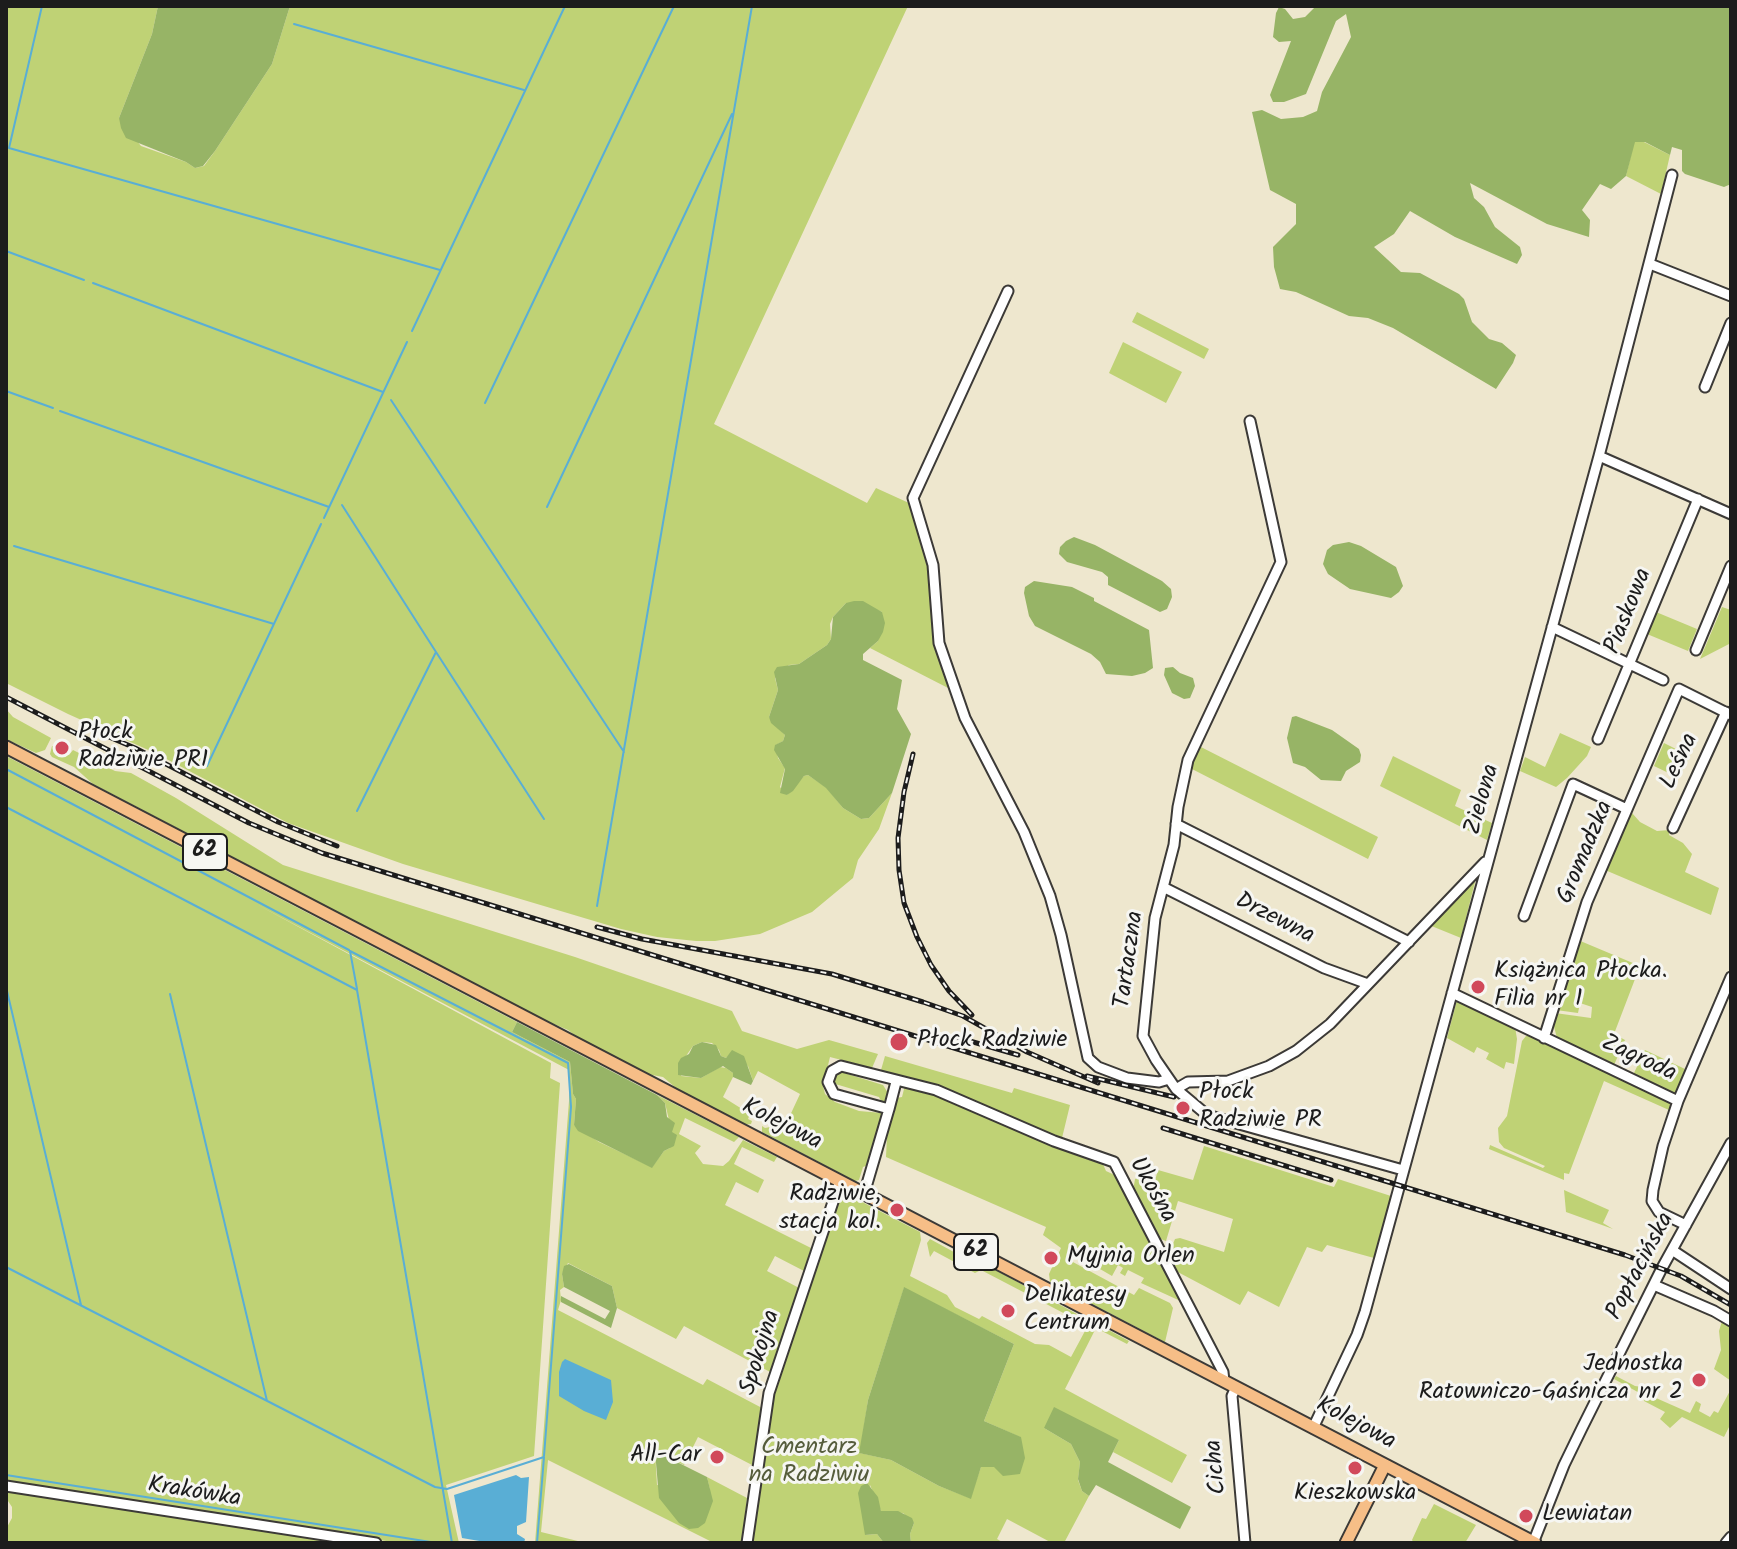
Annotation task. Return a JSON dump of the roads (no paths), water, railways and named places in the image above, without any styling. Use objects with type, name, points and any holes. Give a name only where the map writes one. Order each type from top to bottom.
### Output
[{"type":"main road","name":"Kolejowa","points":[[6,747],[1534,1543]]},
{"type":"main road","points":[[1346,1543],[1385,1465]]},
{"type":"street","name":"Zielona","points":[[1313,1428],[1361,1324],[1599,456],[1672,175]]},
{"type":"street","points":[[1650,264],[1731,296]]},
{"type":"street","points":[[1008,291],[913,498],[933,565],[939,643],[965,718],[1024,832],[1050,896],[1088,1058],[1098,1067],[1127,1078],[1159,1082],[1169,1079]]},
{"type":"street","points":[[1705,387],[1731,323]]},
{"type":"street","name":"Tartaczna","points":[[1250,421],[1252,443],[1281,562],[1188,760],[1174,845],[1153,928],[1142,1030],[1144,1040],[1176,1089],[1198,1109],[1215,1118],[1403,1170]]},
{"type":"street","points":[[1599,456],[1731,514]]},
{"type":"street","name":"Piaskowa","points":[[1598,739],[1698,499]]},
{"type":"street","points":[[1696,650],[1731,566]]},
{"type":"street","points":[[1552,627],[1663,680]]},
{"type":"street","name":"Gromadzka","points":[[1544,1038],[1584,909],[1679,689],[1728,713]]},
{"type":"street","name":"Leśna","points":[[1673,828],[1728,713]]},
{"type":"street","points":[[1524,916],[1573,784],[1627,809]]},
{"type":"street","points":[[1176,824],[1409,942]]},
{"type":"street","points":[[1176,1089],[1188,1082],[1228,1081],[1281,1060],[1324,1029],[1488,860]]},
{"type":"street","name":"Drzewna","points":[[1163,887],[1324,968],[1368,984]]},
{"type":"street","name":"Zagroda","points":[[1686,1225],[1659,1212],[1652,1201],[1653,1190],[1678,1101],[1731,977]]},
{"type":"street","name":"Zagroda","points":[[1452,993],[1678,1101]]},
{"type":"street","name":"Ukośna","points":[[889,1109],[837,1096],[830,1090],[828,1082],[832,1071],[841,1066],[936,1090],[1054,1141],[1114,1162],[1223,1372],[1224,1381]]},
{"type":"street","points":[[864,1194],[896,1082]]},
{"type":"street","name":"Popłacińska","points":[[1534,1543],[1569,1452],[1672,1250],[1731,1143]]},
{"type":"street","name":"Spokojna","points":[[747,1543],[769,1393],[840,1181]]},
{"type":"street","points":[[1672,1250],[1731,1289]]},
{"type":"street","points":[[1654,1285],[1731,1321]]},
{"type":"street","name":"Cicha","points":[[1236,1387],[1232,1399],[1245,1543]]},
{"type":"street","name":"Krakówka","points":[[6,1486],[376,1543]]},
{"type":"street","points":[[1726,1543],[1731,1537]]},
{"type":"water","points":[[565,1359],[611,1380],[613,1402],[606,1420],[559,1396],[559,1372]]},
{"type":"water","points":[[516,1475],[529,1477],[526,1522],[517,1526],[517,1534],[525,1539],[524,1543],[491,1543],[462,1538],[454,1495]]},
{"type":"waterway","points":[[42,6],[9,148],[440,270]]},
{"type":"waterway","points":[[412,331],[565,6]]},
{"type":"waterway","points":[[485,403],[674,6]]},
{"type":"waterway","points":[[597,906],[752,6]]},
{"type":"waterway","points":[[294,24],[524,90]]},
{"type":"waterway","points":[[547,507],[732,114]]},
{"type":"waterway","points":[[6,251],[84,280]]},
{"type":"waterway","points":[[93,283],[383,392]]},
{"type":"waterway","points":[[324,518],[407,342]]},
{"type":"waterway","points":[[6,391],[53,408]]},
{"type":"waterway","points":[[391,400],[624,752]]},
{"type":"waterway","points":[[60,411],[329,507]]},
{"type":"waterway","points":[[342,505],[436,652],[357,811]]},
{"type":"waterway","points":[[207,766],[321,524]]},
{"type":"waterway","points":[[14,546],[274,624]]},
{"type":"waterway","points":[[436,652],[544,819]]},
{"type":"waterway","points":[[6,769],[349,950]]},
{"type":"waterway","points":[[6,807],[357,990],[452,1543]]},
{"type":"waterway","points":[[357,989],[350,951],[568,1063],[571,1107],[544,1456]]},
{"type":"waterway","points":[[7,991],[81,1305]]},
{"type":"waterway","points":[[170,994],[267,1401]]},
{"type":"waterway","points":[[6,1267],[435,1487],[447,1489],[544,1457],[537,1543]]},
{"type":"waterway","points":[[6,1475],[437,1543]]},
{"type":"railway","points":[[6,697],[249,823],[322,853],[1625,1255],[1681,1276],[1731,1305]]},
{"type":"railway","points":[[88,728],[135,748],[278,822],[337,846]]},
{"type":"railway","points":[[913,754],[898,838],[904,903],[931,965],[949,991],[972,1015]]},
{"type":"railway","points":[[597,927],[642,939],[832,974],[923,1002],[963,1016],[1027,1052],[1098,1083]]},
{"type":"railway","points":[[956,1037],[1018,1055]]},
{"type":"railway","points":[[1087,1076],[1174,1097]]},
{"type":"railway","points":[[1163,1128],[1331,1180]]},
{"type":"place","name":"Płock Radziwie PR1","points":[[62,748]]},
{"type":"place","name":"Książnica Płocka. Filia nr 1","points":[[1478,987]]},
{"type":"place","name":"Płock Radziwie","points":[[899,1042]]},
{"type":"place","name":"Płock Radziwie PR","points":[[1183,1108]]},
{"type":"place","name":"Radziwie, stacja kol.","points":[[897,1210]]},
{"type":"place","name":"Myjnia Orlen","points":[[1051,1258]]},
{"type":"place","name":"Delikatesy Centrum","points":[[1008,1311]]},
{"type":"place","name":"Jednostka Ratowniczo-Gaśnicza nr 2","points":[[1699,1380]]},
{"type":"place","name":"All-Car","points":[[717,1457]]},
{"type":"place","name":"Kieszkowska","points":[[1355,1468]]},
{"type":"place","name":"Lewiatan","points":[[1526,1516]]},
{"type":"park label","name":"Cmentarz na Radziwiu","points":[[809,1463]]}]
